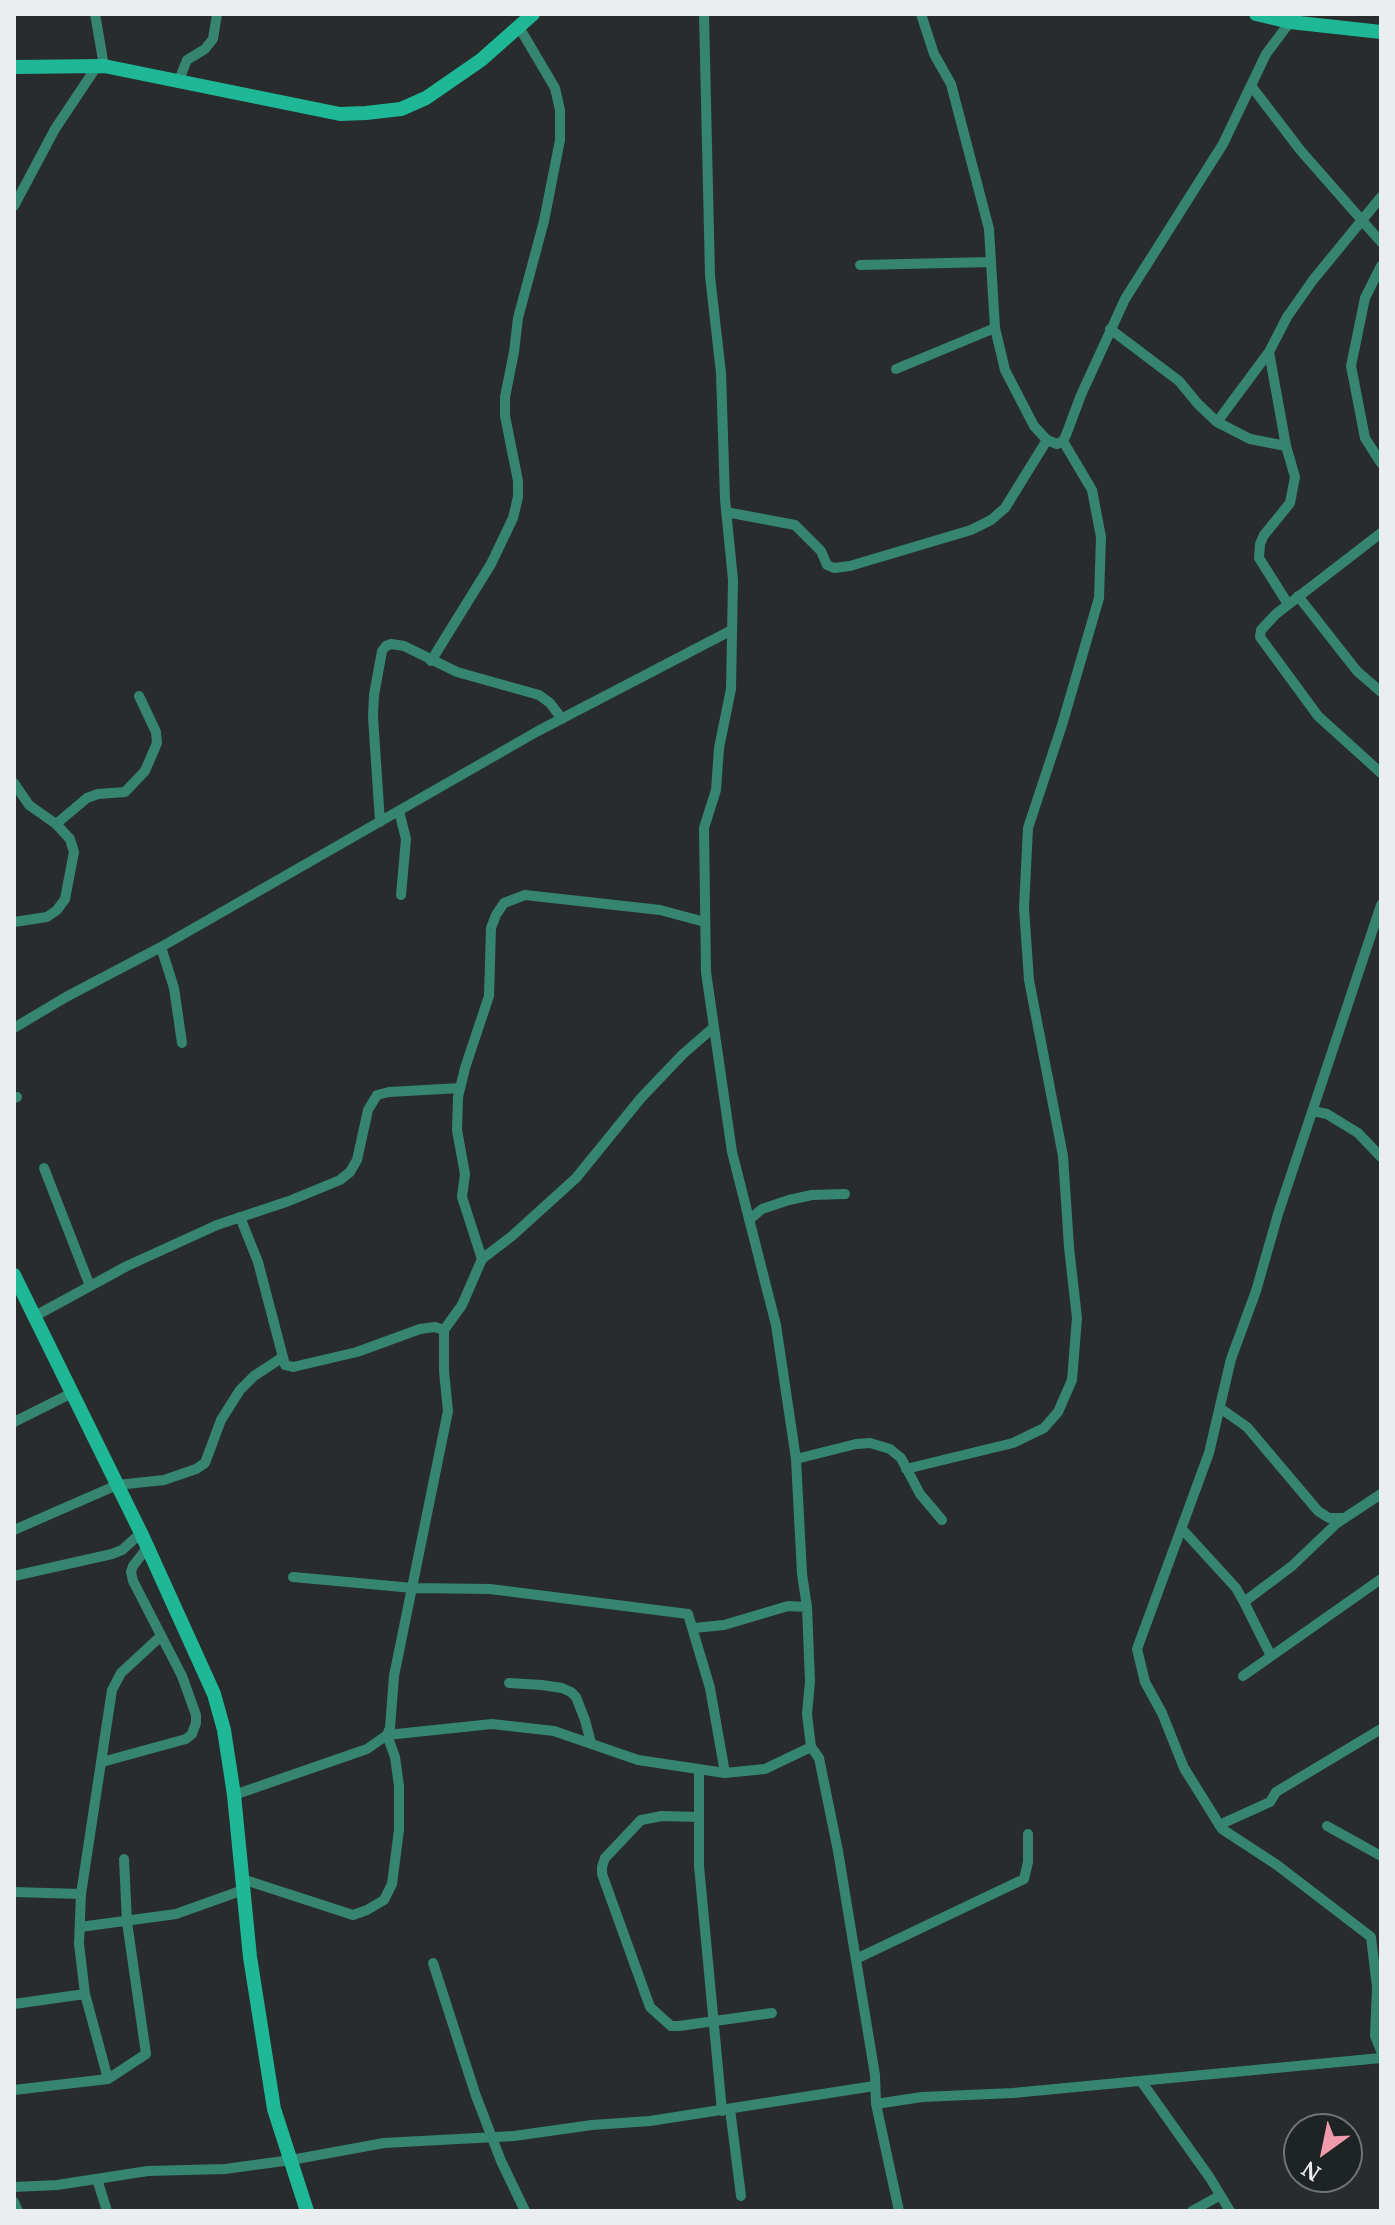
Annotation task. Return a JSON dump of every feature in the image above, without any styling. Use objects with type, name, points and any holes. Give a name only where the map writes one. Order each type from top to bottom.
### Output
[{"type":"main road","points":[[14,67],[100,66],[340,114],[401,109],[451,83],[533,14]]},
{"type":"main road","points":[[1256,14],[1290,22],[1381,32]]},
{"type":"main road","points":[[14,1275],[141,1533],[214,1694],[224,1730],[234,1795],[250,1957],[274,2109],[307,2211]]},
{"type":"street","points":[[14,206],[55,129],[100,66],[95,14]]},
{"type":"street","points":[[179,80],[187,60],[205,49],[213,39],[217,14]]},
{"type":"street","points":[[704,14],[710,276],[721,373],[726,512],[733,580],[731,689],[719,748],[716,790],[704,828],[706,972],[732,1152],[776,1325],[796,1459],[802,1574],[807,1607],[810,1681],[807,1714],[811,1747],[817,1751],[824,1775],[875,2075],[876,2104],[899,2211]]},
{"type":"street","points":[[921,14],[934,54],[951,84],[989,229],[995,328],[1005,370],[1034,426],[1047,440],[1057,444],[1063,441],[1125,299],[1223,144],[1266,54],[1290,22]]},
{"type":"street","points":[[431,661],[491,564],[513,518],[518,497],[518,481],[505,416],[505,397],[518,318],[544,221],[560,140],[560,110],[555,88],[519,27]]},
{"type":"street","points":[[1252,87],[1301,151],[1381,242]]},
{"type":"street","points":[[1217,422],[1269,352],[1304,292],[1381,197]]},
{"type":"street","points":[[860,265],[991,262]]},
{"type":"street","points":[[1381,266],[1365,298],[1351,366],[1365,438],[1381,463]]},
{"type":"street","points":[[896,369],[995,328]]},
{"type":"street","points":[[1110,329],[1179,381],[1217,422],[1250,439],[1286,446]]},
{"type":"street","points":[[1269,352],[1286,446],[1295,477],[1290,503],[1264,535],[1259,558],[1288,604]]},
{"type":"street","points":[[726,512],[795,525],[821,551],[827,565],[834,568],[850,566],[971,530],[991,520],[1005,508],[1047,440]]},
{"type":"street","points":[[906,1469],[1013,1443],[1044,1428],[1058,1412],[1072,1380],[1077,1318],[1063,1156],[1029,980],[1024,908],[1028,828],[1099,598],[1101,537],[1092,490],[1063,441]]},
{"type":"street","points":[[1381,533],[1288,604],[1261,630],[1263,643],[1318,716],[1381,773]]},
{"type":"street","points":[[1298,596],[1357,671],[1381,692]]},
{"type":"street","points":[[14,1028],[562,719],[730,631]]},
{"type":"street","points":[[380,822],[374,695],[382,651],[391,644],[404,646],[431,661],[477,679],[539,695],[550,703],[562,719]]},
{"type":"street","points":[[56,824],[87,798],[125,792],[145,771],[157,743],[156,732],[139,696]]},
{"type":"street","points":[[14,783],[29,805],[56,824],[70,839],[74,852],[65,899],[57,910],[47,917],[14,922]]},
{"type":"street","points":[[399,811],[406,839],[401,895]]},
{"type":"street","points":[[482,1259],[462,1197],[465,1174],[457,1130],[460,1088],[489,996],[491,928],[504,903],[525,895],[548,896],[660,910],[705,922]]},
{"type":"street","points":[[1381,905],[1278,1214],[1256,1291],[1231,1359],[1209,1453],[1137,1649],[1145,1682],[1162,1713],[1184,1768],[1219,1825],[1371,1937],[1377,1987],[1375,2036],[1381,2051]]},
{"type":"street","points":[[161,947],[174,988],[182,1043]]},
{"type":"street","points":[[80,1927],[176,1914],[243,1884],[353,1915],[384,1900],[392,1884],[399,1830],[399,1786],[395,1757],[387,1735],[394,1676],[448,1411],[444,1330],[462,1305],[482,1259],[576,1178],[641,1098],[713,1028]]},
{"type":"street","points":[[35,1316],[127,1266],[217,1225],[340,1180],[350,1172],[357,1160],[368,1110],[377,1095],[460,1088]]},
{"type":"street","points":[[1313,1111],[1327,1114],[1358,1133],[1381,1157]]},
{"type":"street","points":[[44,1168],[90,1286]]},
{"type":"street","points":[[749,1220],[762,1209],[789,1200],[812,1195],[845,1194]]},
{"type":"street","points":[[240,1217],[258,1262],[285,1365],[293,1367],[357,1352],[420,1329],[435,1327],[444,1330]]},
{"type":"street","points":[[14,1530],[117,1485],[164,1480],[196,1469],[205,1463],[221,1420],[240,1390],[254,1376],[283,1357]]},
{"type":"street","points":[[14,1422],[72,1393]]},
{"type":"street","points":[[1220,1408],[1247,1427],[1318,1511],[1329,1518],[1344,1518]]},
{"type":"street","points":[[796,1459],[870,1443],[896,1453],[920,1494],[942,1520]]},
{"type":"street","points":[[1244,1602],[1292,1566],[1344,1518],[1381,1494]]},
{"type":"street","points":[[1183,1530],[1236,1588],[1271,1656]]},
{"type":"street","points":[[14,1576],[112,1554],[122,1550],[141,1533]]},
{"type":"street","points":[[102,1762],[186,1739],[192,1734],[196,1715],[182,1676],[133,1581],[131,1572],[147,1548]]},
{"type":"street","points":[[293,1577],[413,1588],[490,1589],[688,1614],[710,1688],[725,1773]]},
{"type":"street","points":[[1243,1676],[1381,1579]]},
{"type":"street","points":[[694,1628],[724,1625],[788,1606],[807,1607]]},
{"type":"street","points":[[108,2079],[85,1994],[79,1944],[81,1894],[112,1690],[121,1673],[161,1636]]},
{"type":"street","points":[[509,1683],[542,1685],[571,1692],[576,1697],[591,1743]]},
{"type":"street","points":[[234,1795],[367,1749],[387,1735],[492,1724],[554,1731],[638,1760],[725,1773],[765,1769],[811,1747]]},
{"type":"street","points":[[1219,1825],[1270,1802],[1276,1792],[1381,1729]]},
{"type":"street","points":[[699,1770],[697,1817],[712,2023],[741,2196]]},
{"type":"street","points":[[697,1817],[662,1816],[641,1820],[605,1858],[602,1874],[650,2007],[671,2026],[772,2013]]},
{"type":"street","points":[[1327,1826],[1381,1856]]},
{"type":"street","points":[[856,1959],[1024,1879],[1028,1862],[1028,1834]]},
{"type":"street","points":[[14,2090],[108,2079],[146,2054],[127,1922],[124,1859]]},
{"type":"street","points":[[14,1892],[81,1894]]},
{"type":"street","points":[[433,1963],[476,2096],[525,2211]]},
{"type":"street","points":[[14,2004],[85,1994]]},
{"type":"street","points":[[876,2104],[922,2097],[1013,2093],[1381,2058]]},
{"type":"street","points":[[1141,2081],[1230,2211]]},
{"type":"street","points":[[14,2187],[148,2171],[225,2169],[384,2143],[492,2137],[726,2110],[874,2086]]},
{"type":"street","points":[[97,2179],[107,2211]]},
{"type":"street","points":[[1192,2211],[1219,2196]]},
{"type":"street","points":[[14,2202],[18,2211]]}]
